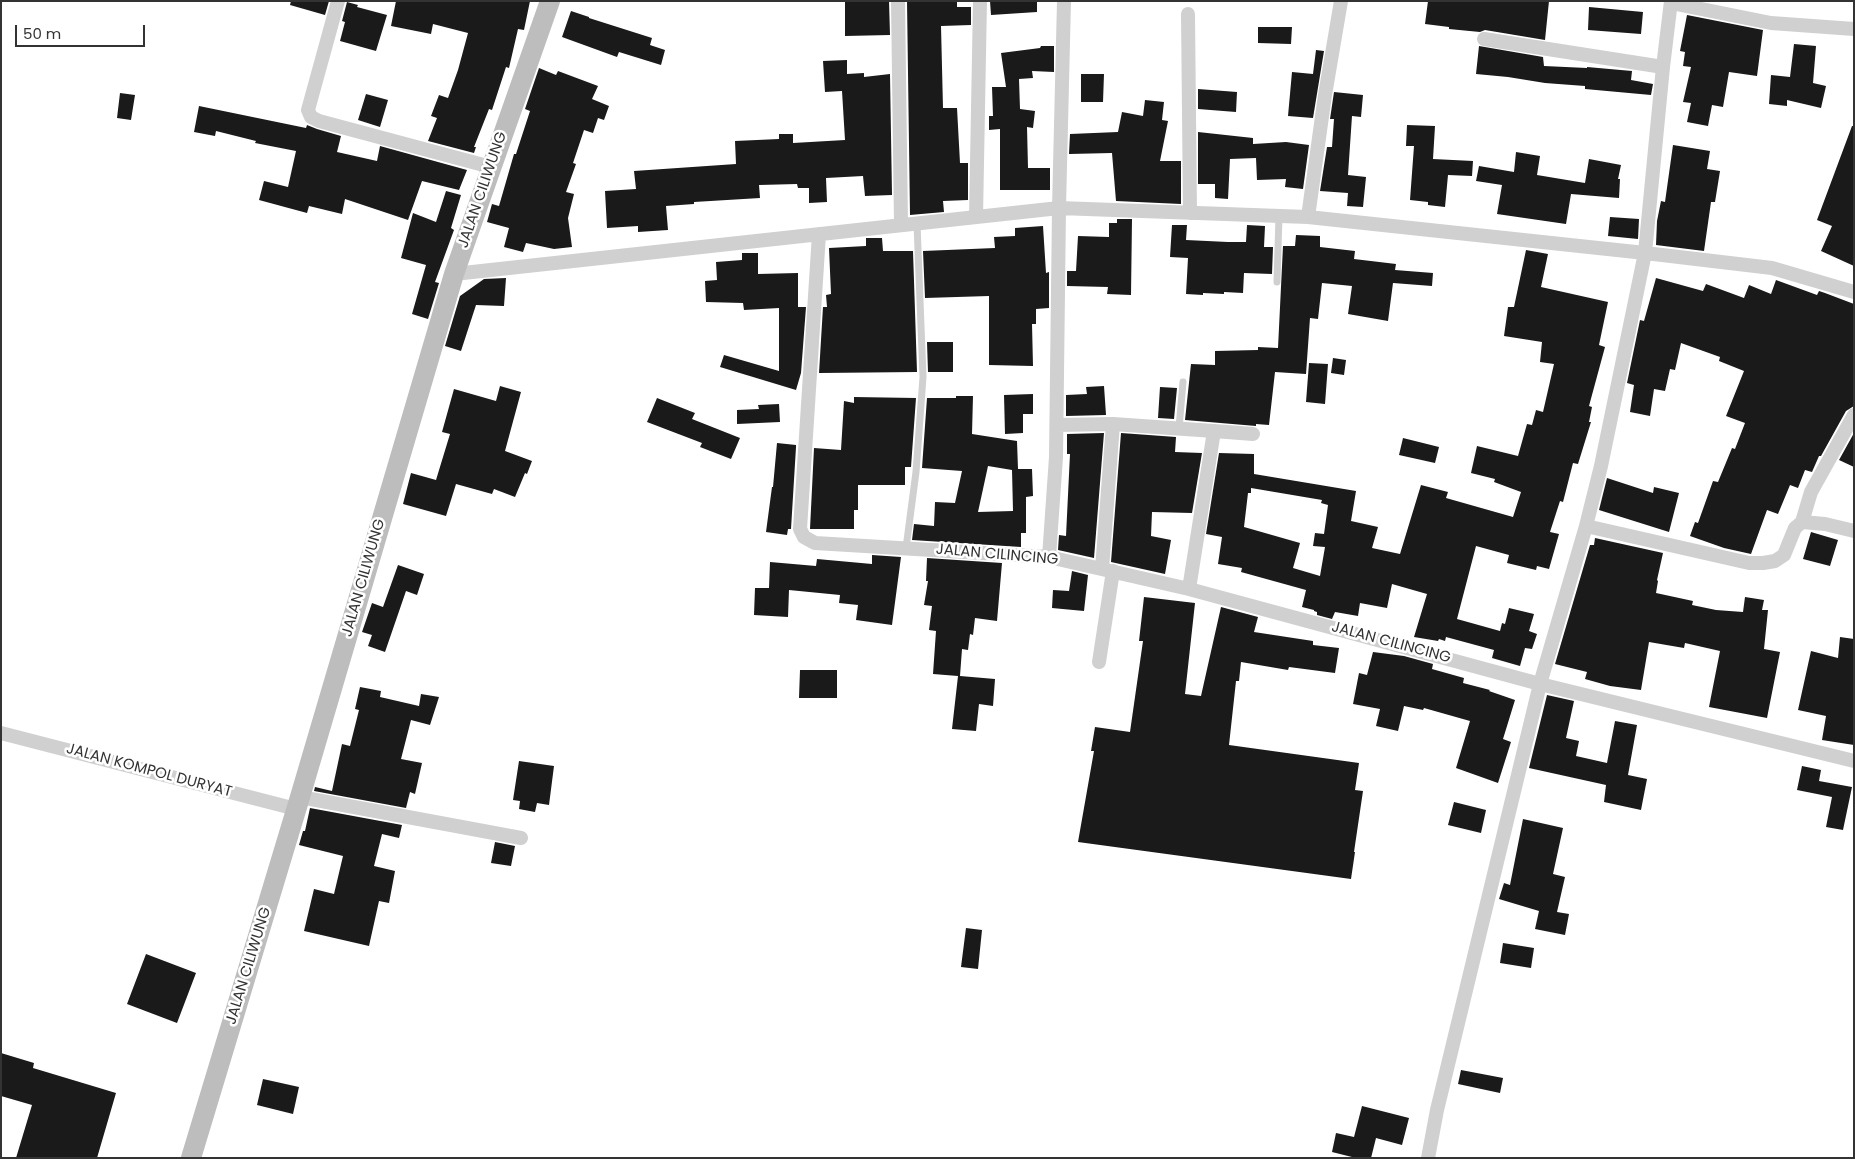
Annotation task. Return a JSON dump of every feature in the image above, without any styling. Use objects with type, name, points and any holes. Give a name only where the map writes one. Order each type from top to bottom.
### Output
[{"type":"main road","name":"JALAN CILIWUNG","points":[[191,1158],[454,274],[550,1]]},
{"type":"street","points":[[338,1],[316,78],[308,110],[309,114],[315,120],[491,167]]},
{"type":"street","points":[[898,1],[901,225]]},
{"type":"street","points":[[976,217],[980,1]]},
{"type":"street","points":[[1049,557],[1057,425],[1059,208],[1064,1]]},
{"type":"street","points":[[1308,217],[1340,1]]},
{"type":"street","points":[[1428,1158],[1437,1110],[1540,684],[1586,526],[1601,466],[1645,253],[1671,2],[1770,23],[1854,29]]},
{"type":"street","points":[[1188,14],[1190,213]]},
{"type":"street","points":[[1484,39],[1663,67]]},
{"type":"street","points":[[454,274],[1059,208],[1308,217],[1772,268],[1854,292]]},
{"type":"street","name":"JALAN CILINCING","points":[[819,234],[800,529],[804,537],[815,542],[1049,557],[1189,588],[1540,684],[1854,761]]},
{"type":"street","points":[[1586,526],[1749,563],[1775,561],[1784,555],[1795,528],[1802,522],[1811,492],[1854,415]]},
{"type":"street","points":[[1057,425],[1113,424],[1253,434]]},
{"type":"street","points":[[1099,662],[1108,570],[1113,424]]},
{"type":"street","points":[[1189,588],[1214,431]]},
{"type":"street","points":[[1802,522],[1813,522],[1854,531]]},
{"type":"street","name":"JALAN KOMPOL DURYAT","points":[[1,733],[298,803],[521,838]]},
{"type":"lane","points":[[1277,282],[1279,216]]},
{"type":"lane","points":[[906,548],[916,472],[923,377],[917,224]]},
{"type":"lane","points":[[1179,428],[1184,382]]},
{"type":"building","points":[[291,1],[329,1],[325,15],[290,5]]},
{"type":"building","points":[[396,1],[530,1],[524,30],[518,29],[509,68],[506,67],[492,110],[489,109],[474,147],[476,147],[474,153],[428,141],[437,118],[431,116],[439,95],[448,98],[468,33],[433,24],[431,34],[391,26]]},
{"type":"building","points":[[845,1],[889,1],[890,35],[845,36]]},
{"type":"building","points":[[907,1],[957,1],[957,7],[971,7],[971,25],[941,26],[943,108],[957,108],[960,163],[968,163],[968,200],[943,201],[944,212],[910,215]]},
{"type":"building","points":[[990,1],[1037,1],[1037,12],[991,15]]},
{"type":"building","points":[[1428,1],[1549,1],[1545,40],[1485,30],[1480,32],[1449,29],[1449,27],[1425,24]]},
{"type":"building","points":[[347,2],[358,5],[357,7],[387,15],[376,51],[340,41],[345,22],[342,21]]},
{"type":"building","points":[[1589,7],[1643,12],[1641,34],[1588,30]]},
{"type":"building","points":[[571,11],[652,38],[650,45],[665,50],[661,65],[619,52],[617,57],[562,37]]},
{"type":"building","points":[[1687,15],[1763,30],[1757,76],[1729,72],[1723,107],[1712,105],[1708,126],[1687,122],[1691,103],[1683,102],[1691,67],[1683,66],[1685,52],[1680,51]]},
{"type":"building","points":[[1258,27],[1292,27],[1291,44],[1258,43]]},
{"type":"building","points":[[1794,44],[1816,46],[1813,83],[1826,86],[1821,108],[1787,100],[1787,106],[1769,104],[1771,75],[1790,77]]},
{"type":"building","points":[[1041,46],[1054,46],[1054,72],[1032,71],[1033,78],[1019,79],[1020,109],[1035,111],[1033,128],[1027,127],[1028,168],[1050,168],[1050,190],[1000,190],[1000,129],[989,130],[989,116],[993,116],[992,87],[1006,87],[1001,53],[1040,48]]},
{"type":"building","points":[[1479,46],[1543,57],[1544,66],[1632,71],[1631,80],[1653,84],[1651,95],[1585,89],[1585,86],[1476,74]]},
{"type":"building","points":[[1316,50],[1324,51],[1313,118],[1288,116],[1292,72],[1313,74]]},
{"type":"building","points":[[847,60],[847,74],[864,73],[864,77],[890,74],[892,195],[865,196],[863,176],[826,178],[827,202],[809,203],[809,188],[798,188],[797,184],[759,185],[760,198],[694,202],[694,204],[666,206],[668,230],[638,232],[638,226],[607,228],[605,191],[636,189],[634,171],[736,164],[735,141],[779,139],[779,134],[793,134],[793,143],[845,140],[842,91],[825,92],[823,61]]},
{"type":"building","points":[[539,68],[556,75],[558,71],[598,86],[592,99],[609,106],[604,120],[598,118],[593,133],[584,130],[573,163],[576,164],[566,192],[574,194],[568,218],[572,247],[554,249],[526,243],[523,252],[504,247],[509,228],[487,222],[492,204],[499,206],[514,154],[516,154],[530,111],[525,109]]},
{"type":"building","points":[[1081,74],[1104,74],[1103,102],[1081,102]]},
{"type":"building","points":[[1198,89],[1237,92],[1236,112],[1198,109]]},
{"type":"building","points":[[1334,92],[1363,95],[1361,117],[1352,116],[1348,175],[1366,177],[1363,207],[1347,206],[1348,193],[1320,191],[1327,147],[1332,147],[1334,119],[1330,119]]},
{"type":"building","points":[[120,93],[135,95],[131,120],[117,118]]},
{"type":"building","points":[[366,94],[388,100],[380,127],[358,120]]},
{"type":"building","points":[[1145,100],[1164,102],[1162,120],[1168,121],[1160,161],[1181,161],[1181,204],[1116,201],[1112,153],[1069,154],[1070,134],[1118,132],[1122,112],[1143,116]]},
{"type":"building","points":[[199,106],[306,128],[307,125],[341,136],[337,152],[377,161],[380,146],[467,170],[459,190],[422,181],[408,220],[345,199],[342,214],[309,206],[307,213],[259,200],[264,181],[288,187],[296,151],[255,143],[256,141],[216,131],[215,136],[194,132]]},
{"type":"building","points":[[1407,125],[1435,126],[1433,159],[1473,161],[1472,176],[1448,175],[1445,207],[1428,205],[1428,202],[1410,200],[1414,146],[1406,146]]},
{"type":"building","points":[[1852,126],[1854,126],[1854,266],[1821,251],[1832,226],[1817,220]]},
{"type":"building","points":[[1198,132],[1253,138],[1253,144],[1286,142],[1309,145],[1303,189],[1285,187],[1286,179],[1257,180],[1256,158],[1230,159],[1228,199],[1215,198],[1215,184],[1198,184]]},
{"type":"building","points":[[1673,145],[1710,151],[1707,169],[1720,171],[1715,202],[1711,202],[1704,251],[1656,245],[1657,221],[1661,201],[1665,202]]},
{"type":"building","points":[[1516,152],[1540,156],[1537,175],[1585,183],[1589,159],[1621,165],[1618,179],[1620,179],[1619,198],[1571,194],[1566,224],[1497,214],[1502,185],[1476,181],[1479,166],[1514,172]]},
{"type":"building","points":[[446,191],[461,195],[451,228],[454,230],[435,282],[439,283],[428,319],[412,314],[426,265],[401,258],[413,213],[436,222]]},
{"type":"building","points":[[1610,217],[1639,219],[1638,239],[1608,236]]},
{"type":"building","points":[[1117,219],[1132,219],[1131,295],[1107,294],[1108,287],[1067,286],[1067,271],[1076,271],[1078,236],[1109,237],[1109,223],[1117,223]]},
{"type":"building","points":[[1172,225],[1187,225],[1186,240],[1228,242],[1246,242],[1247,225],[1265,226],[1264,247],[1273,247],[1272,274],[1244,273],[1243,293],[1186,294],[1188,258],[1170,257]]},
{"type":"building","points":[[1043,226],[1046,273],[1049,272],[1049,308],[1036,309],[1036,324],[1032,324],[1033,366],[989,365],[989,296],[925,298],[923,251],[995,248],[994,237],[1015,236],[1015,228]]},
{"type":"building","points":[[1296,235],[1320,236],[1320,247],[1355,251],[1354,259],[1396,264],[1395,270],[1433,273],[1432,286],[1393,283],[1388,321],[1348,314],[1352,286],[1322,283],[1318,319],[1310,318],[1306,374],[1275,372],[1269,425],[1256,424],[1256,426],[1185,420],[1191,364],[1215,365],[1215,351],[1258,350],[1258,347],[1278,348],[1283,246],[1295,246]]},
{"type":"building","points":[[866,238],[882,238],[883,251],[913,251],[917,372],[819,373],[823,307],[827,307],[826,295],[831,294],[829,248],[866,246]]},
{"type":"building","points":[[1526,250],[1548,254],[1541,287],[1608,302],[1599,345],[1605,347],[1589,406],[1592,407],[1589,422],[1591,422],[1578,464],[1573,463],[1563,502],[1560,501],[1550,532],[1559,534],[1549,569],[1537,566],[1536,570],[1507,563],[1509,555],[1476,546],[1457,619],[1500,631],[1502,623],[1505,624],[1509,608],[1534,614],[1529,631],[1537,634],[1532,649],[1525,648],[1520,666],[1492,658],[1494,650],[1446,637],[1445,641],[1439,639],[1438,641],[1414,637],[1427,594],[1392,584],[1387,608],[1360,603],[1358,616],[1335,612],[1332,619],[1317,615],[1317,612],[1314,610],[1302,607],[1306,590],[1241,572],[1242,568],[1218,564],[1222,537],[1206,534],[1219,453],[1254,454],[1254,474],[1356,491],[1351,521],[1378,527],[1372,548],[1400,554],[1421,485],[1448,492],[1446,498],[1513,517],[1521,492],[1494,482],[1495,479],[1471,473],[1477,446],[1518,456],[1527,424],[1532,425],[1536,410],[1543,412],[1554,364],[1540,362],[1542,342],[1504,336],[1508,307],[1514,307]],"holes":[[[1251,488],[1322,500],[1321,503],[1328,505],[1324,534],[1315,533],[1313,546],[1325,547],[1320,576],[1293,568],[1300,543],[1244,527],[1248,493],[1251,493]]]},
{"type":"building","points":[[742,253],[758,253],[758,274],[798,273],[798,307],[806,307],[801,373],[796,390],[720,367],[724,355],[779,371],[779,308],[744,310],[743,303],[706,302],[705,281],[717,280],[716,262],[742,260]]},
{"type":"building","points":[[506,278],[504,306],[476,305],[461,351],[445,346],[460,296],[484,279]]},
{"type":"building","points":[[1656,278],[1703,291],[1706,284],[1744,298],[1749,285],[1771,294],[1776,280],[1817,295],[1819,291],[1854,304],[1854,406],[1846,411],[1821,456],[1819,456],[1812,472],[1805,470],[1798,488],[1790,485],[1778,514],[1767,510],[1751,554],[1724,548],[1690,536],[1695,522],[1698,523],[1713,481],[1718,482],[1732,448],[1735,449],[1745,423],[1726,416],[1744,371],[1719,361],[1720,357],[1681,343],[1675,370],[1670,369],[1665,391],[1654,389],[1650,416],[1630,412],[1634,385],[1627,383],[1640,320],[1644,321]]},
{"type":"building","points":[[927,342],[953,342],[953,372],[928,372]]},
{"type":"building","points":[[1333,358],[1346,360],[1344,375],[1331,373]]},
{"type":"building","points":[[1309,363],[1328,364],[1325,404],[1306,402]]},
{"type":"building","points":[[500,386],[521,392],[505,451],[532,461],[515,497],[494,489],[492,494],[456,484],[446,516],[403,504],[411,473],[436,480],[450,434],[442,432],[454,389],[496,401]]},
{"type":"building","points":[[1104,386],[1106,415],[1066,416],[1066,395],[1087,394],[1086,387]]},
{"type":"building","points":[[1160,387],[1177,388],[1174,419],[1158,418]]},
{"type":"building","points":[[1033,394],[1033,414],[1023,414],[1023,433],[1005,434],[1004,395]]},
{"type":"building","points":[[956,396],[973,396],[972,434],[1017,441],[1018,469],[1032,469],[1033,496],[1026,497],[1026,533],[1021,533],[1021,547],[912,540],[914,524],[934,526],[935,502],[955,503],[962,471],[922,468],[927,398],[956,398]],"holes":[[[988,466],[1012,470],[1013,511],[978,512]]]},
{"type":"building","points":[[854,397],[916,398],[911,467],[905,467],[905,485],[858,485],[858,510],[854,510],[854,529],[810,529],[814,448],[841,450],[844,401],[854,403]]},
{"type":"building","points":[[657,398],[695,413],[692,419],[740,438],[731,459],[700,447],[702,443],[647,422]]},
{"type":"building","points":[[779,404],[780,422],[737,424],[737,410],[759,409],[758,405]]},
{"type":"building","points":[[1104,433],[1094,558],[1058,550],[1059,535],[1066,536],[1070,454],[1067,454],[1067,434]]},
{"type":"building","points":[[1121,433],[1176,437],[1175,452],[1202,453],[1192,513],[1152,512],[1151,536],[1171,540],[1165,574],[1111,562]]},
{"type":"building","points":[[1854,433],[1854,467],[1839,460]]},
{"type":"building","points":[[1403,438],[1439,447],[1435,463],[1399,455]]},
{"type":"building","points":[[777,443],[796,445],[791,529],[788,529],[787,535],[766,532]]},
{"type":"building","points":[[1607,478],[1653,493],[1654,487],[1679,493],[1669,532],[1599,510]]},
{"type":"building","points":[[1811,532],[1838,540],[1830,566],[1803,559]]},
{"type":"building","points":[[1595,538],[1663,553],[1656,593],[1693,601],[1692,605],[1716,610],[1743,612],[1745,597],[1764,600],[1762,610],[1768,610],[1764,649],[1780,652],[1767,718],[1709,707],[1720,651],[1685,643],[1684,648],[1649,642],[1641,690],[1610,686],[1585,679],[1587,672],[1555,664],[1590,545],[1594,545]]},
{"type":"building","points":[[872,555],[901,557],[892,625],[856,620],[858,605],[839,603],[840,595],[789,590],[788,617],[754,615],[755,588],[769,588],[770,562],[816,566],[817,559],[872,564]]},
{"type":"building","points":[[927,558],[1002,563],[997,621],[975,618],[973,635],[970,634],[968,650],[962,649],[960,676],[995,679],[993,706],[979,704],[976,731],[952,729],[958,676],[933,674],[936,631],[929,630],[932,606],[924,605],[928,581],[926,581]]},
{"type":"building","points":[[398,565],[424,574],[417,595],[406,591],[385,652],[368,646],[372,635],[362,632],[372,603],[383,607]]},
{"type":"building","points":[[1072,571],[1088,575],[1084,611],[1052,608],[1053,590],[1069,591]]},
{"type":"building","points":[[1144,597],[1195,603],[1185,694],[1201,696],[1221,607],[1258,617],[1254,632],[1313,641],[1313,645],[1339,648],[1335,673],[1289,667],[1288,670],[1241,662],[1239,681],[1236,681],[1229,745],[1359,763],[1355,790],[1363,791],[1351,879],[1078,842],[1094,751],[1091,751],[1095,727],[1130,732],[1143,641],[1139,641]]},
{"type":"building","points":[[1840,637],[1854,639],[1854,745],[1822,740],[1826,716],[1798,710],[1811,651],[1838,658]]},
{"type":"building","points":[[1373,652],[1404,656],[1433,664],[1432,669],[1464,678],[1463,683],[1490,690],[1515,700],[1503,739],[1511,742],[1498,783],[1456,768],[1470,721],[1424,708],[1423,710],[1404,706],[1398,731],[1376,726],[1380,709],[1353,704],[1359,673],[1367,675]]},
{"type":"building","points":[[800,670],[837,670],[837,698],[799,698]]},
{"type":"building","points":[[360,687],[381,691],[380,697],[419,706],[421,694],[439,697],[430,725],[411,720],[401,759],[422,763],[415,794],[410,792],[406,808],[314,791],[315,787],[332,791],[342,744],[350,746],[359,710],[355,709]]},
{"type":"building","points":[[1547,695],[1574,701],[1566,738],[1579,741],[1576,756],[1607,763],[1615,721],[1637,725],[1628,775],[1647,779],[1641,810],[1604,802],[1606,785],[1529,768]]},
{"type":"building","points":[[519,761],[554,766],[549,805],[537,803],[535,812],[519,809],[520,801],[513,800]]},
{"type":"building","points":[[1802,766],[1821,770],[1819,781],[1852,787],[1843,830],[1826,827],[1832,797],[1797,790]]},
{"type":"building","points":[[1454,802],[1486,810],[1481,833],[1448,825]]},
{"type":"building","points":[[310,808],[402,825],[399,838],[382,834],[374,866],[395,871],[389,903],[379,901],[369,946],[304,931],[314,889],[334,894],[343,856],[299,845],[303,831],[305,831]]},
{"type":"building","points":[[1523,819],[1563,828],[1553,874],[1565,877],[1557,912],[1569,914],[1565,935],[1535,929],[1539,911],[1499,899],[1504,883],[1510,885]]},
{"type":"building","points":[[495,842],[515,846],[511,866],[491,863]]},
{"type":"building","points":[[966,928],[982,930],[978,969],[961,967]]},
{"type":"building","points":[[1503,943],[1534,948],[1531,968],[1500,963]]},
{"type":"building","points":[[146,954],[196,973],[177,1023],[127,1004]]},
{"type":"building","points":[[1,1053],[34,1063],[33,1068],[116,1093],[97,1158],[16,1158],[32,1105],[1,1096]]},
{"type":"building","points":[[1461,1070],[1503,1078],[1500,1093],[1458,1084]]},
{"type":"building","points":[[263,1079],[299,1087],[293,1114],[257,1105]]},
{"type":"building","points":[[1362,1106],[1409,1118],[1402,1145],[1376,1138],[1371,1158],[1356,1158],[1332,1152],[1336,1133],[1354,1137]]}]
